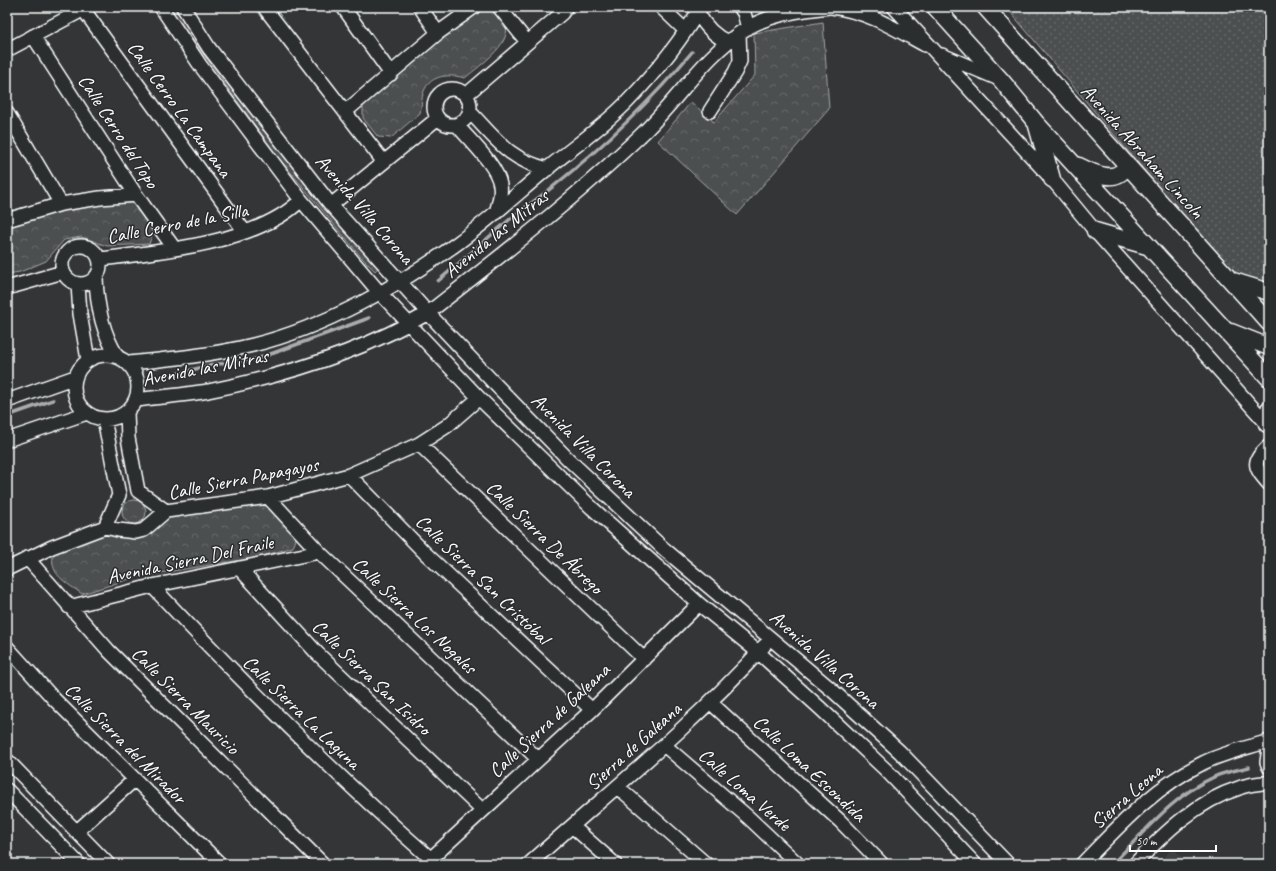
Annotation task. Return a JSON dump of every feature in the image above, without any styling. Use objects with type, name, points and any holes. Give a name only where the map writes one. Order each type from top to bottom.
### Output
[{"type":"main road","points":[[935,7],[1001,80],[1037,124],[1269,378]]},
{"type":"main road","name":"Avenida Abraham Lincoln","points":[[985,7],[1269,323]]},
{"type":"main road","points":[[1037,124],[1052,179]]},
{"type":"main road","points":[[1072,162],[1090,172],[1106,176],[1118,174],[1127,164]]},
{"type":"main road","points":[[1095,231],[1147,246]]},
{"type":"main road","points":[[1229,279],[1269,292]]},
{"type":"main road","points":[[1223,328],[1246,339],[1269,347]]},
{"type":"street","name":"Avenida Villa Corona","points":[[162,7],[200,65],[301,200],[379,292],[479,398],[592,508],[699,604],[758,652],[886,770],[975,864]]},
{"type":"street","name":"Avenida Villa Corona","points":[[183,7],[208,48],[331,205],[499,389],[620,509],[670,554],[832,690],[900,752],[1008,864]]},
{"type":"street","points":[[264,7],[383,161]]},
{"type":"street","points":[[343,7],[391,74]]},
{"type":"street","points":[[420,7],[438,34]]},
{"type":"street","points":[[345,112],[438,34],[474,7]]},
{"type":"street","points":[[499,7],[527,42]]},
{"type":"street","points":[[662,7],[685,30]]},
{"type":"street","points":[[710,111],[735,72],[740,61],[738,34],[744,13],[740,7]]},
{"type":"street","name":"Avenida las Mitras","points":[[136,400],[208,391],[294,369],[350,350],[410,324],[428,313],[527,236],[620,155],[655,122],[701,68],[738,34],[770,18],[801,9],[830,7],[869,15],[892,26],[938,53],[1001,80]]},
{"type":"street","points":[[894,7],[938,53],[1052,179],[1095,231],[1268,420]]},
{"type":"street","points":[[7,50],[86,8]]},
{"type":"street","name":"Calle Cerro La Campana","points":[[86,8],[245,232]]},
{"type":"street","points":[[466,95],[564,10]]},
{"type":"street","points":[[699,10],[705,25],[712,32],[738,34]]},
{"type":"street","name":"Avenida las Mitras","points":[[129,364],[200,356],[254,345],[290,334],[400,282],[458,242],[496,213],[628,101],[658,67],[699,10]]},
{"type":"street","name":"Calle Cerro del Topo","points":[[33,36],[136,195],[174,248]]},
{"type":"street","points":[[457,89],[466,95],[469,100],[470,112],[467,117],[457,125],[446,125],[438,118],[433,108],[434,102],[440,92],[457,89]]},
{"type":"street","points":[[470,112],[508,151],[526,163],[548,169]]},
{"type":"street","points":[[7,113],[61,204]]},
{"type":"street","points":[[331,205],[383,161],[438,118]]},
{"type":"street","points":[[457,125],[492,165],[501,186],[500,198],[496,213]]},
{"type":"street","points":[[492,165],[508,151]]},
{"type":"street","points":[[7,220],[61,204],[100,198],[136,195]]},
{"type":"street","name":"Calle Cerro de la Silla","points":[[100,259],[174,248],[245,232],[269,223],[293,208],[301,200]]},
{"type":"street","points":[[96,278],[88,284],[78,284],[67,279],[63,272],[62,260],[64,255],[72,248],[83,246],[89,247],[93,250],[100,259],[100,269],[96,278],[97,298],[106,335],[117,356]]},
{"type":"street","points":[[7,288],[63,272]]},
{"type":"street","points":[[78,284],[79,301],[88,360]]},
{"type":"street","points":[[79,301],[97,298]]},
{"type":"street","points":[[85,337],[106,335]]},
{"type":"street","points":[[107,354],[117,356],[129,364],[136,374],[139,387],[136,400],[127,412],[116,418],[104,419],[87,413],[80,406],[75,397],[75,377],[78,370],[88,360],[107,354]]},
{"type":"street","points":[[7,401],[75,377]]},
{"type":"street","name":"Calle Sierra Papagayos","points":[[105,527],[136,532],[144,530],[166,511],[268,497],[349,475],[419,444],[446,426],[479,398]]},
{"type":"street","points":[[127,412],[128,438],[138,491],[166,511]]},
{"type":"street","points":[[7,440],[87,413]]},
{"type":"street","points":[[7,569],[27,558],[105,527],[119,495],[104,419]]},
{"type":"street","points":[[108,443],[128,438]]},
{"type":"street","name":"Calle Sierra De Ábrego","points":[[419,444],[644,659]]},
{"type":"street","points":[[1269,446],[1261,454],[1256,464],[1257,469],[1269,484]]},
{"type":"street","name":"Calle Sierra San Cristóbal","points":[[349,475],[425,553],[592,710]]},
{"type":"street","points":[[119,495],[138,491]]},
{"type":"street","name":"Calle Sierra Los Nogales","points":[[268,497],[319,552],[538,759]]},
{"type":"street","name":"Avenida Sierra Del Fraile","points":[[69,607],[152,586],[319,552]]},
{"type":"street","name":"Calle Sierra Mauricio","points":[[27,558],[109,651],[323,864]]},
{"type":"street","name":"Calle Sierra San Isidro","points":[[238,568],[317,653],[482,810]]},
{"type":"street","name":"Calle Sierra La Laguna","points":[[152,586],[237,677],[428,861]]},
{"type":"street","name":"Calle Sierra de Galeana","points":[[428,861],[592,710],[699,604]]},
{"type":"street","name":"Sierra de Galeana","points":[[530,864],[618,787],[710,702],[771,638]]},
{"type":"street","name":"Calle Sierra del Mirador","points":[[7,647],[54,698],[134,780],[220,864]]},
{"type":"street","name":"Calle Loma Escondida","points":[[710,702],[840,821],[882,864]]},
{"type":"street","name":"Sierra Leona","points":[[1082,864],[1150,797],[1179,776],[1204,763],[1269,741]]},
{"type":"street","name":"Calle Loma Verde","points":[[664,745],[748,817],[798,864]]},
{"type":"street","points":[[1269,748],[1267,762],[1269,767]]},
{"type":"street","points":[[7,760],[108,864]]},
{"type":"street","points":[[76,832],[134,780]]},
{"type":"street","points":[[1135,864],[1172,827],[1216,797],[1239,787],[1269,782]]},
{"type":"street","points":[[618,787],[706,864]]},
{"type":"street","points":[[7,790],[79,864]]},
{"type":"street","points":[[572,826],[615,864]]},
{"type":"shaded area","points":[[1173,848],[1189,864],[1157,864]]},
{"type":"green space","points":[[169,7],[180,7],[380,266],[375,271],[362,258],[278,157]]},
{"type":"green space","points":[[475,7],[490,10],[496,13],[502,19],[506,27],[506,35],[496,52],[465,78],[447,76],[436,78],[431,81],[424,91],[420,113],[391,138],[378,137],[363,118],[363,105],[367,99]]},
{"type":"green space","points":[[1006,7],[1269,7],[1269,310],[1265,313]]},
{"type":"green space","points":[[823,22],[829,109],[737,215],[658,141],[691,102],[714,122],[755,75],[754,33]]},
{"type":"green space","points":[[131,200],[154,230],[149,244],[107,246],[81,237],[64,240],[46,261],[20,272],[7,274],[7,224],[44,211]]},
{"type":"green space","points":[[134,500],[143,503],[146,512],[143,521],[134,524],[125,521],[122,512],[125,503]]},
{"type":"green space","points":[[262,502],[290,526],[296,538],[293,547],[260,557],[136,577],[82,594],[65,582],[53,566],[54,552],[83,541],[149,525],[170,517]]},
{"type":"waterway","points":[[438,281],[509,220],[574,170],[610,138],[644,105],[692,52]]},
{"type":"waterway","points":[[164,377],[211,365],[257,359],[369,318]]},
{"type":"waterway","points":[[7,416],[53,400]]},
{"type":"waterway","points":[[1112,864],[1159,816],[1185,794],[1218,775],[1249,767]]}]
